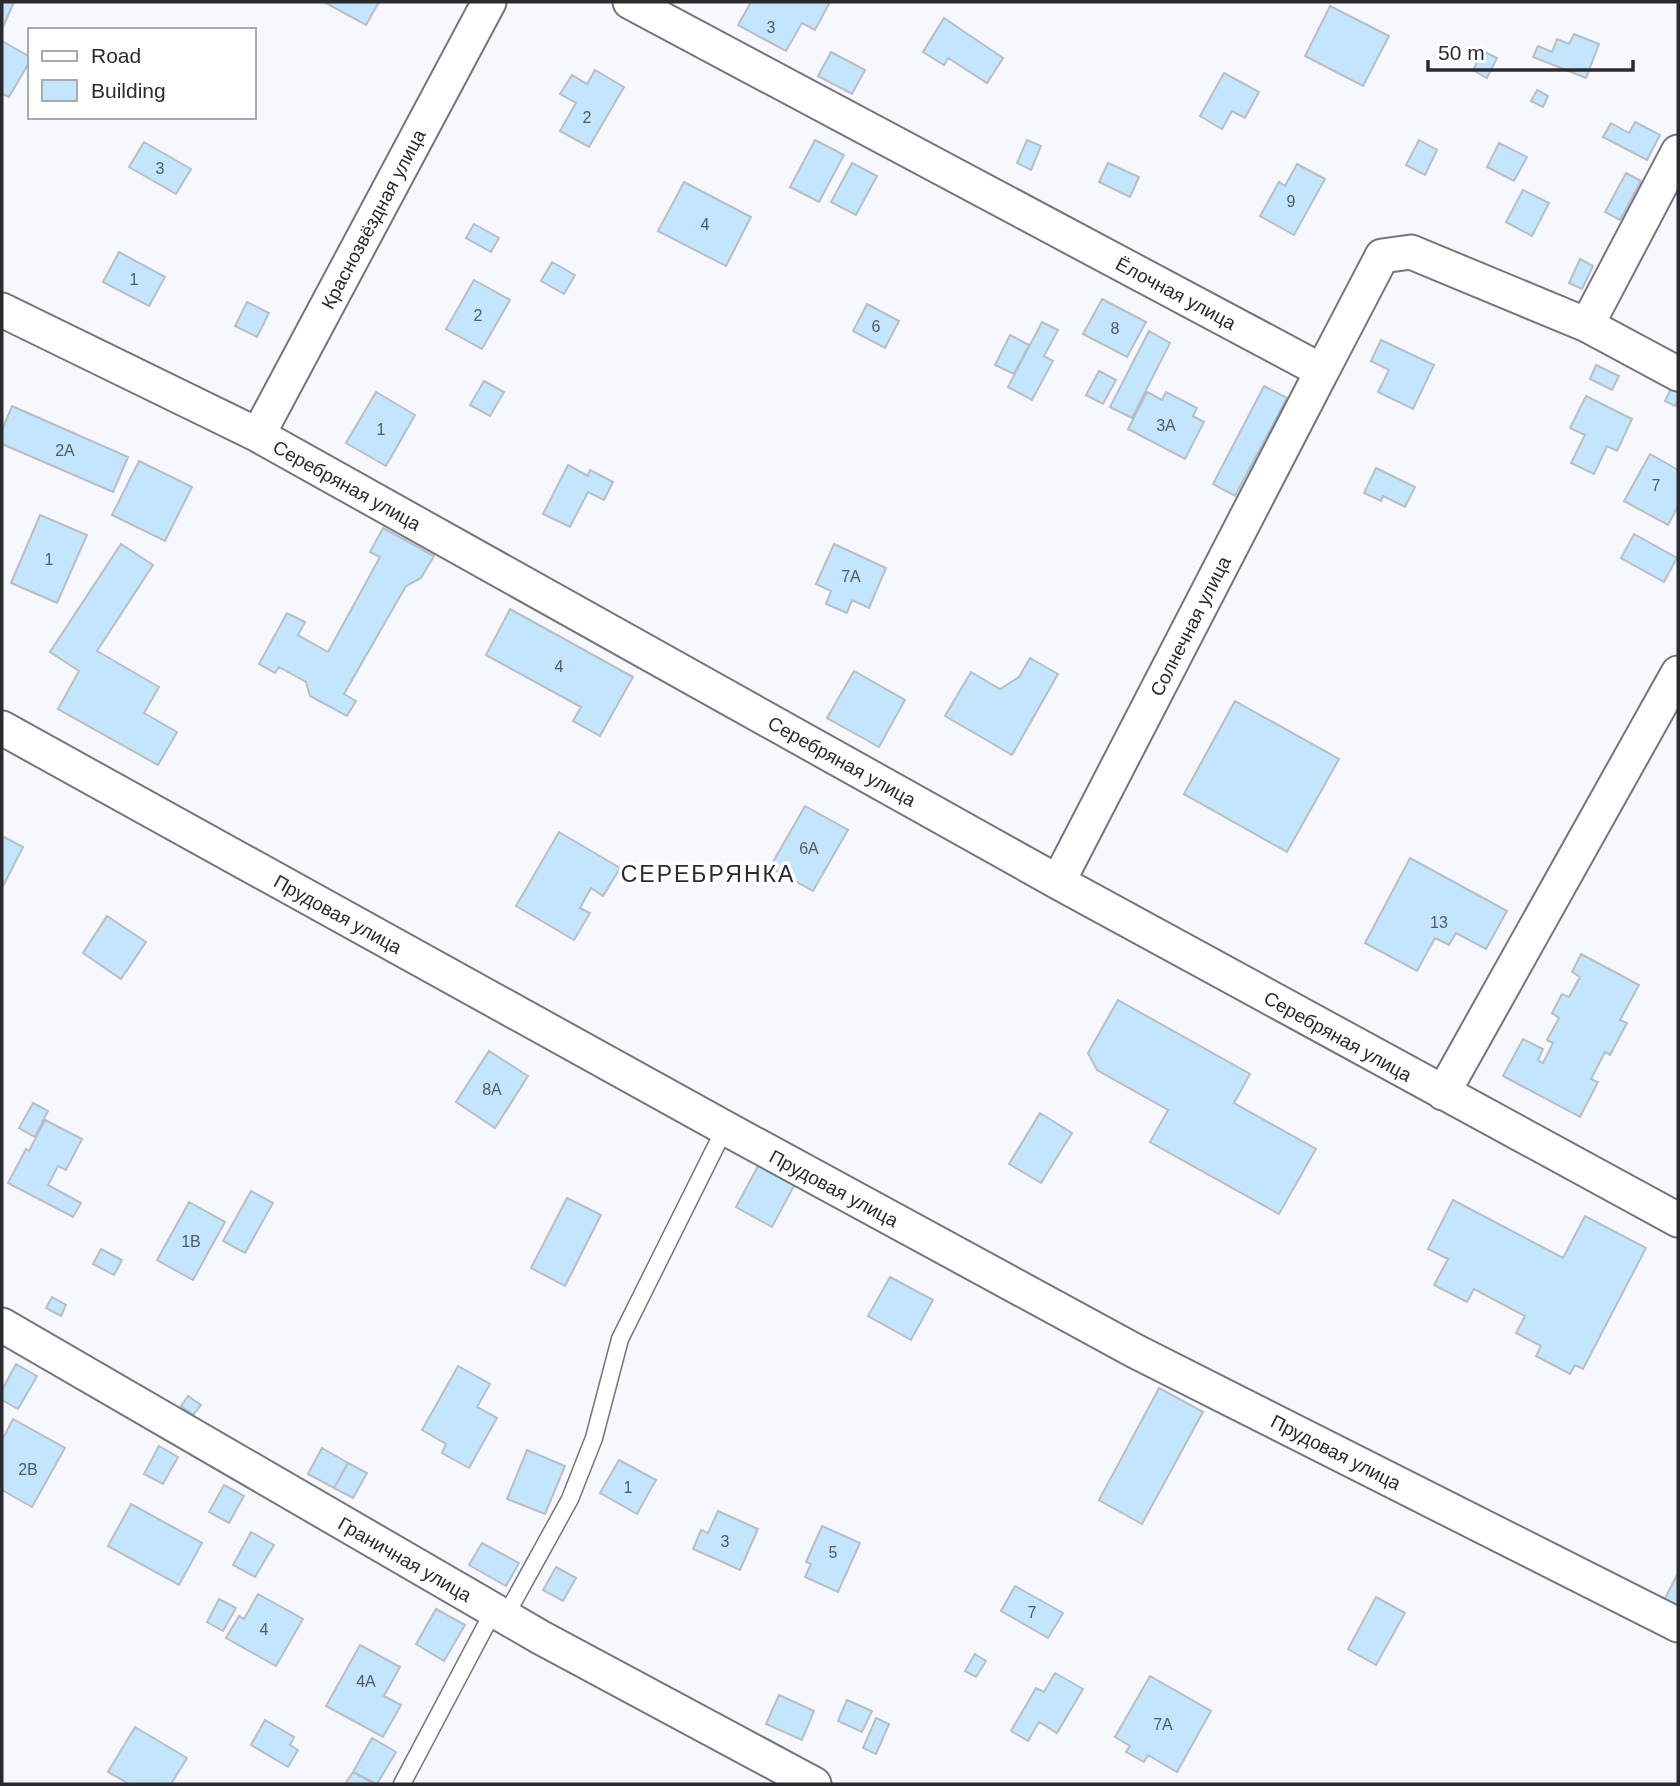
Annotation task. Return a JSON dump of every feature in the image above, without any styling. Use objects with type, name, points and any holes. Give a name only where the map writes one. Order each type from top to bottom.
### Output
[{"type":"street","name":"Краснозвёздная улица","points":[[258,435],[489,2]]},
{"type":"street","name":"Ёлочная улица","points":[[630,2],[1322,370]]},
{"type":"street","points":[[1587,325],[1678,152]]},
{"type":"street","points":[[1322,370],[1382,256],[1411,252],[1587,325],[1678,374]]},
{"type":"street","name":"Серебряная улица","points":[[3,312],[258,435],[1058,882],[1678,1220]]},
{"type":"street","name":"Солнечная улица","points":[[1058,882],[1322,370]]},
{"type":"street","points":[[1443,1093],[1678,673]]},
{"type":"street","name":"Прудовая улица","points":[[2,728],[725,1128],[1135,1351],[1678,1625]]},
{"type":"street","name":"Граничная улица","points":[[2,1325],[499,1614],[814,1784]]},
{"type":"lane","points":[[402,1784],[499,1614],[570,1499],[594,1438],[620,1339],[725,1128]]},
{"type":"building","points":[[2,2],[14,2],[3,27],[2,26]]},
{"type":"building","points":[[324,2],[379,2],[366,25]]},
{"type":"building","points":[[751,2],[830,2],[815,30],[802,23],[786,51],[738,25]]},
{"type":"building","points":[[1330,6],[1389,36],[1363,86],[1305,56]]},
{"type":"building","points":[[944,18],[1003,58],[987,83],[948,58],[944,65],[923,52]]},
{"type":"building","points":[[1574,34],[1599,44],[1586,78],[1533,57],[1538,46],[1552,52],[1557,39],[1569,44]]},
{"type":"building","points":[[2,41],[28,56],[28,64],[9,97],[2,94]]},
{"type":"building","points":[[1483,51],[1497,58],[1487,78],[1473,70]]},
{"type":"building","points":[[831,52],[865,70],[852,94],[818,76]]},
{"type":"building","points":[[595,70],[624,87],[589,147],[560,131],[576,103],[560,94],[572,75],[587,84]]},
{"type":"building","points":[[1224,73],[1259,92],[1245,118],[1232,111],[1222,129],[1200,116]]},
{"type":"building","points":[[1537,90],[1548,96],[1543,107],[1531,101]]},
{"type":"building","points":[[1635,122],[1660,135],[1647,160],[1603,137],[1611,123],[1629,133]]},
{"type":"building","points":[[815,140],[844,155],[819,202],[790,187]]},
{"type":"building","points":[[1027,140],[1041,146],[1031,170],[1017,163]]},
{"type":"building","points":[[1419,140],[1437,150],[1425,175],[1406,165]]},
{"type":"building","points":[[144,142],[191,169],[176,194],[129,167]]},
{"type":"building","points":[[1499,143],[1527,157],[1514,181],[1487,167]]},
{"type":"building","points":[[852,163],[877,176],[856,215],[831,202]]},
{"type":"building","points":[[1108,163],[1139,177],[1130,197],[1099,182]]},
{"type":"building","points":[[1297,164],[1325,179],[1294,235],[1260,216],[1279,182],[1285,186]]},
{"type":"building","points":[[1626,173],[1641,181],[1620,220],[1605,212]]},
{"type":"building","points":[[684,182],[751,217],[726,266],[658,231]]},
{"type":"building","points":[[1523,190],[1549,203],[1532,236],[1506,222]]},
{"type":"building","points":[[474,224],[499,238],[491,252],[466,238]]},
{"type":"building","points":[[119,252],[165,277],[149,306],[103,282]]},
{"type":"building","points":[[1580,259],[1593,266],[1582,289],[1569,283]]},
{"type":"building","points":[[552,262],[575,275],[564,294],[541,281]]},
{"type":"building","points":[[474,280],[510,300],[482,349],[446,329]]},
{"type":"building","points":[[1102,299],[1146,322],[1127,357],[1083,334]]},
{"type":"building","points":[[247,302],[269,313],[257,337],[235,326]]},
{"type":"building","points":[[867,304],[899,321],[885,348],[853,331]]},
{"type":"building","points":[[1042,322],[1058,330],[1044,356],[1053,361],[1032,400],[1008,387]]},
{"type":"building","points":[[1149,331],[1170,343],[1132,418],[1110,407]]},
{"type":"building","points":[[1010,335],[1029,345],[1014,374],[995,365]]},
{"type":"building","points":[[1381,340],[1434,365],[1413,409],[1378,392],[1389,370],[1371,361]]},
{"type":"building","points":[[1596,365],[1619,376],[1612,390],[1590,379]]},
{"type":"building","points":[[1099,371],[1116,380],[1103,404],[1086,395]]},
{"type":"building","points":[[484,381],[504,392],[490,416],[470,405]]},
{"type":"building","points":[[1264,386],[1287,398],[1235,496],[1213,484]]},
{"type":"building","points":[[1671,389],[1678,393],[1675,406],[1665,401]]},
{"type":"building","points":[[376,392],[415,415],[386,466],[346,443]]},
{"type":"building","points":[[1147,392],[1162,400],[1166,392],[1197,408],[1193,416],[1204,422],[1185,459],[1128,429]]},
{"type":"building","points":[[1586,396],[1632,419],[1617,451],[1607,446],[1594,474],[1571,463],[1585,435],[1570,428]]},
{"type":"building","points":[[12,406],[128,457],[113,492],[2,444],[2,430]]},
{"type":"building","points":[[1650,454],[1678,470],[1678,506],[1668,525],[1624,501]]},
{"type":"building","points":[[139,461],[192,487],[165,541],[112,515]]},
{"type":"building","points":[[568,465],[588,476],[590,470],[613,482],[604,500],[588,492],[570,527],[543,514]]},
{"type":"building","points":[[1376,468],[1415,487],[1405,507],[1383,496],[1381,501],[1364,493]]},
{"type":"building","points":[[40,515],[87,535],[57,603],[11,583]]},
{"type":"building","points":[[383,528],[434,556],[421,578],[406,586],[344,694],[356,701],[347,716],[310,696],[306,682],[279,667],[275,673],[259,664],[287,613],[305,622],[298,635],[328,652],[380,557],[370,552]]},
{"type":"building","points":[[1634,534],[1677,558],[1664,582],[1621,558]]},
{"type":"building","points":[[121,544],[153,565],[97,651],[159,687],[144,713],[177,732],[158,765],[58,709],[79,671],[50,652]]},
{"type":"building","points":[[834,544],[886,568],[869,608],[852,600],[847,613],[826,604],[831,591],[816,584]]},
{"type":"building","points":[[510,609],[633,677],[600,736],[573,721],[581,707],[486,655]]},
{"type":"building","points":[[1030,658],[1058,674],[1012,755],[945,716],[971,672],[1000,689],[1019,677]]},
{"type":"building","points":[[854,671],[905,700],[879,747],[827,718]]},
{"type":"building","points":[[1235,701],[1339,759],[1287,852],[1184,794]]},
{"type":"building","points":[[805,806],[848,830],[813,891],[770,867]]},
{"type":"building","points":[[559,832],[620,868],[603,896],[591,888],[580,908],[590,913],[574,940],[516,906]]},
{"type":"building","points":[[2,836],[23,847],[2,888]]},
{"type":"building","points":[[1410,858],[1507,911],[1486,949],[1456,933],[1449,945],[1435,938],[1417,971],[1365,943]]},
{"type":"building","points":[[107,916],[146,942],[121,979],[83,953]]},
{"type":"building","points":[[1581,954],[1639,985],[1620,1020],[1627,1023],[1610,1055],[1605,1052],[1591,1079],[1598,1082],[1580,1117],[1503,1076],[1523,1039],[1543,1049],[1538,1060],[1543,1063],[1553,1043],[1547,1040],[1559,1018],[1552,1013],[1562,994],[1569,997],[1580,977],[1572,972]]},
{"type":"building","points":[[1118,1000],[1250,1074],[1234,1103],[1316,1149],[1279,1214],[1150,1142],[1168,1110],[1097,1070],[1088,1053]]},
{"type":"building","points":[[489,1051],[528,1076],[495,1128],[456,1102]]},
{"type":"building","points":[[33,1103],[48,1111],[35,1137],[19,1128]]},
{"type":"building","points":[[1040,1113],[1072,1133],[1041,1183],[1009,1164]]},
{"type":"building","points":[[45,1120],[82,1139],[66,1170],[58,1166],[48,1185],[81,1203],[73,1217],[8,1183]]},
{"type":"building","points":[[759,1164],[795,1184],[772,1227],[736,1207]]},
{"type":"building","points":[[251,1191],[273,1203],[245,1253],[223,1241]]},
{"type":"building","points":[[567,1198],[601,1215],[565,1286],[531,1268]]},
{"type":"building","points":[[1453,1200],[1563,1258],[1585,1216],[1646,1248],[1583,1369],[1575,1365],[1570,1374],[1536,1356],[1541,1346],[1516,1333],[1525,1316],[1474,1289],[1467,1302],[1434,1285],[1448,1259],[1428,1249]]},
{"type":"building","points":[[189,1202],[225,1222],[193,1280],[157,1260]]},
{"type":"building","points":[[101,1249],[122,1260],[114,1275],[93,1264]]},
{"type":"building","points":[[890,1277],[933,1300],[911,1340],[868,1316]]},
{"type":"building","points":[[52,1297],[66,1305],[61,1316],[46,1308]]},
{"type":"building","points":[[16,1364],[37,1376],[18,1409],[2,1400],[2,1390]]},
{"type":"building","points":[[458,1366],[490,1384],[477,1407],[497,1418],[469,1468],[442,1453],[446,1444],[422,1430]]},
{"type":"building","points":[[1159,1388],[1203,1412],[1142,1524],[1099,1500]]},
{"type":"building","points":[[188,1396],[201,1405],[193,1415],[181,1406]]},
{"type":"building","points":[[13,1419],[65,1448],[32,1507],[2,1490],[2,1440]]},
{"type":"building","points":[[159,1446],[178,1457],[163,1484],[144,1474]]},
{"type":"building","points":[[322,1448],[348,1463],[334,1488],[308,1474]]},
{"type":"building","points":[[527,1450],[565,1466],[545,1514],[507,1499]]},
{"type":"building","points":[[619,1460],[656,1480],[637,1514],[600,1493]]},
{"type":"building","points":[[348,1463],[367,1473],[353,1498],[334,1488]]},
{"type":"building","points":[[224,1485],[244,1496],[229,1523],[209,1512]]},
{"type":"building","points":[[131,1504],[202,1543],[179,1585],[108,1546]]},
{"type":"building","points":[[718,1511],[758,1529],[740,1570],[693,1549],[701,1530],[708,1533]]},
{"type":"building","points":[[822,1526],[860,1543],[838,1592],[805,1577],[811,1564],[806,1562]]},
{"type":"building","points":[[251,1532],[274,1545],[255,1577],[233,1565]]},
{"type":"building","points":[[482,1543],[519,1563],[506,1586],[469,1565]]},
{"type":"building","points":[[556,1567],[576,1578],[563,1601],[543,1590]]},
{"type":"building","points":[[1678,1573],[1678,1615],[1661,1606]]},
{"type":"building","points":[[1015,1586],[1063,1613],[1048,1638],[1001,1611]]},
{"type":"building","points":[[258,1594],[303,1619],[276,1666],[226,1638],[239,1616],[244,1619]]},
{"type":"building","points":[[1376,1597],[1405,1613],[1376,1665],[1348,1649]]},
{"type":"building","points":[[219,1599],[236,1608],[223,1631],[207,1622]]},
{"type":"building","points":[[436,1609],[465,1625],[444,1661],[416,1644]]},
{"type":"building","points":[[360,1645],[400,1667],[384,1696],[401,1705],[383,1737],[326,1706]]},
{"type":"building","points":[[975,1654],[986,1661],[976,1677],[965,1671]]},
{"type":"building","points":[[1055,1673],[1083,1689],[1057,1733],[1039,1722],[1028,1741],[1011,1731],[1036,1688],[1044,1692]]},
{"type":"building","points":[[1150,1676],[1211,1711],[1177,1772],[1148,1755],[1144,1762],[1126,1752],[1130,1746],[1115,1737]]},
{"type":"building","points":[[779,1695],[814,1711],[802,1740],[766,1724]]},
{"type":"building","points":[[847,1700],[872,1711],[862,1732],[838,1721]]},
{"type":"building","points":[[876,1718],[889,1724],[876,1754],[863,1748]]},
{"type":"building","points":[[265,1720],[294,1737],[290,1745],[298,1750],[288,1767],[251,1745]]},
{"type":"building","points":[[135,1727],[187,1758],[171,1784],[129,1784],[108,1772]]},
{"type":"building","points":[[372,1738],[396,1752],[377,1784],[353,1772]]},
{"type":"building","points":[[353,1772],[374,1784],[345,1784]]},
{"type":"district","name":"СЕРЕБРЯНКА","points":[[708,874]]}]
